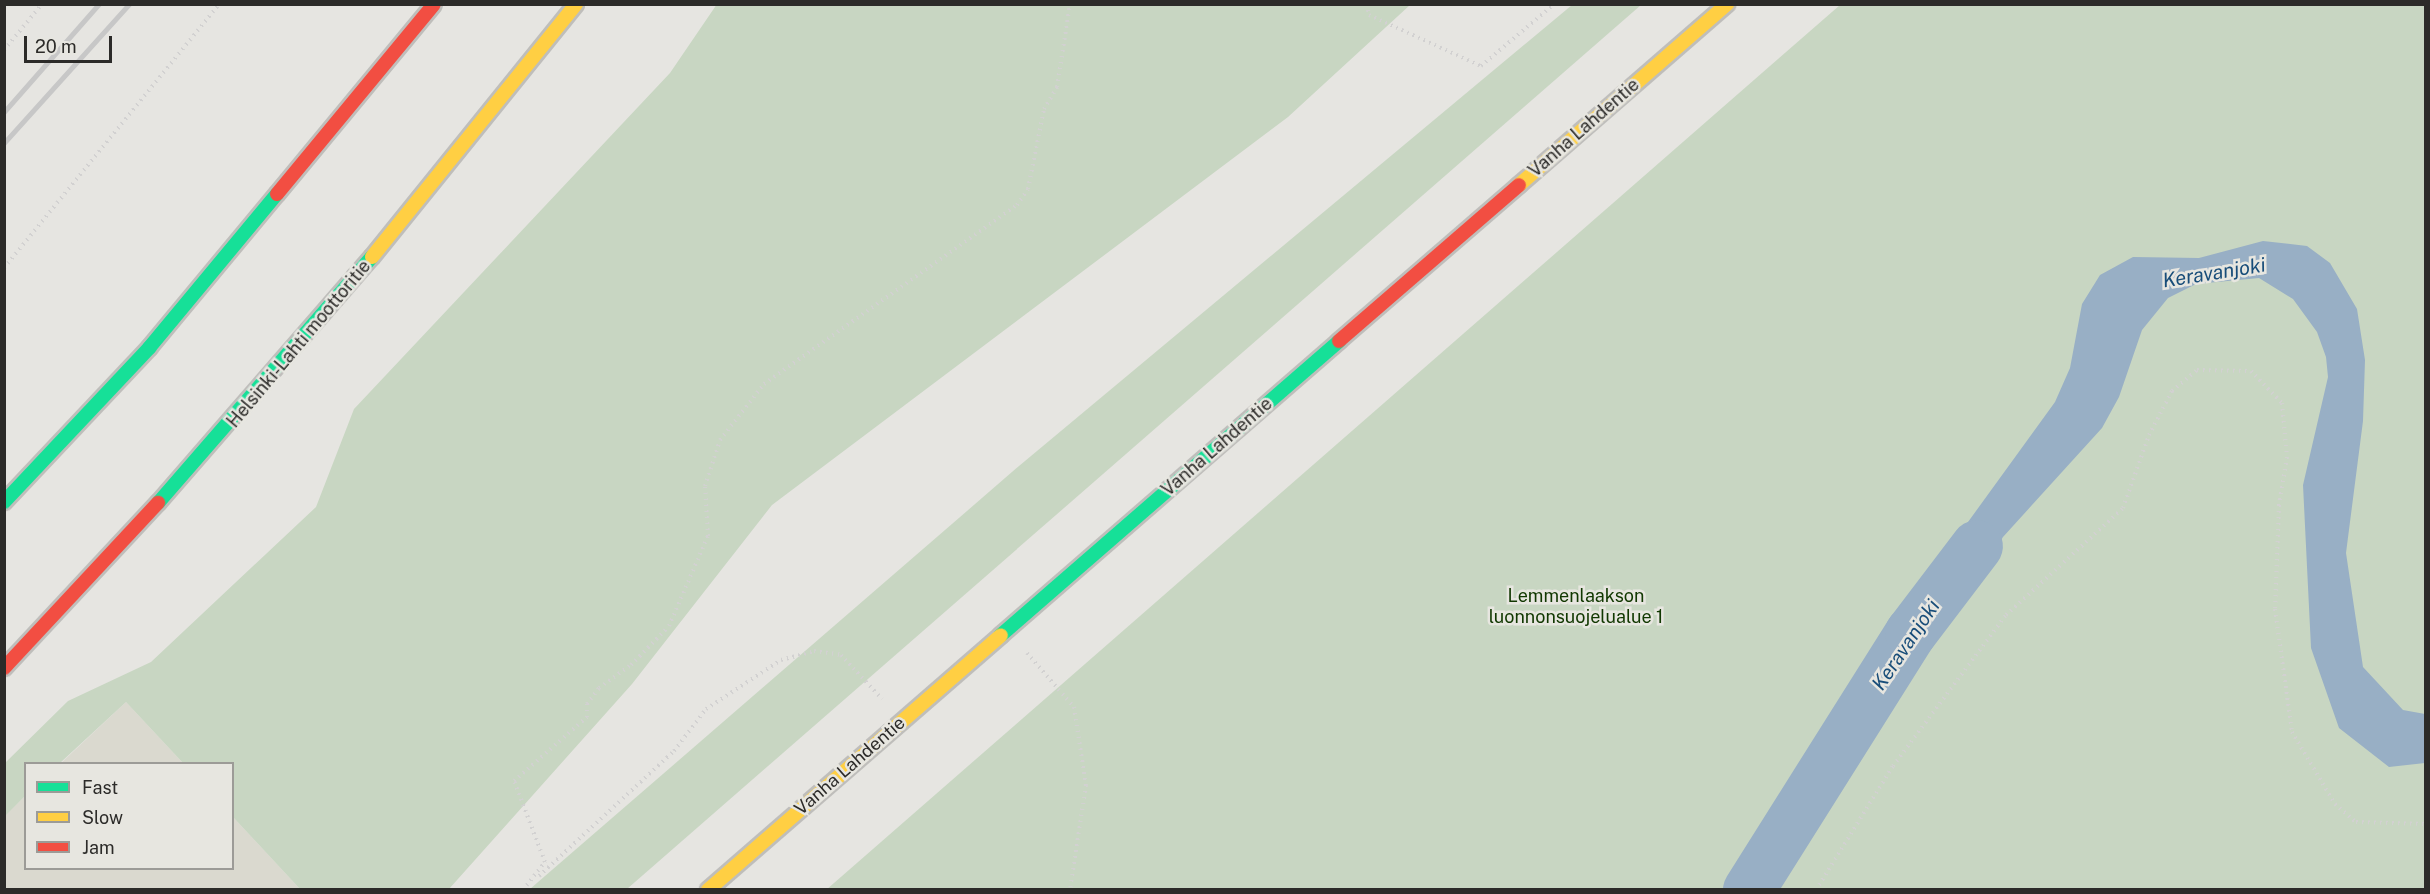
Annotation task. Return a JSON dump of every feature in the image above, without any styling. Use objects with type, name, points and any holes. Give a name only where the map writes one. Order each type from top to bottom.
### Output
[{"type":"main road","points":[[4,502],[149,348],[434,4]]},
{"type":"main road","name":"Helsinki-Lahti moottoritie","points":[[4,668],[234,421],[465,147],[576,4]]},
{"type":"main road","name":"Vanha Lahdentie","points":[[708,890],[1727,4]]},
{"type":"path","points":[[4,50],[42,4]]},
{"type":"path","points":[[4,268],[219,4]]},
{"type":"path","points":[[534,881],[545,862],[514,780],[587,717],[587,704],[599,688],[632,665],[669,626],[708,536],[705,486],[720,440],[764,384],[1017,205],[1029,189],[1044,109],[1057,87],[1070,4]]},
{"type":"path","points":[[1367,4],[1369,15],[1481,66],[1554,4]]},
{"type":"path","points":[[1816,890],[1893,766],[2006,615],[2123,508],[2149,435],[2172,390],[2198,370],[2251,371],[2282,403],[2287,457],[2278,505],[2275,609],[2292,732],[2335,804],[2356,822],[2426,824]]},
{"type":"path","points":[[1006,630],[1074,707],[1086,785],[1070,890]]},
{"type":"path","points":[[523,890],[674,751],[706,709],[781,660],[814,651],[841,655],[861,672]]},
{"type":"shaded area","points":[[126,702],[182,762],[62,762]]},
{"type":"shaded area","points":[[24,797],[24,870],[234,870],[234,818],[300,889],[5,889],[4,816]]},
{"type":"green space","points":[[717,4],[1410,5],[1288,117],[772,505],[632,684],[449,889],[300,889],[234,818],[234,762],[182,762],[126,702],[61,762],[24,762],[24,797],[5,816],[5,763],[68,701],[151,662],[316,507],[354,409],[670,73]]},
{"type":"green space","points":[[1572,5],[1641,5],[627,889],[530,889],[1019,466]]},
{"type":"green space","name":"Lemmenlaakson luonnonsuojelualue 1","points":[[1840,5],[2425,5],[2425,889],[826,890]]},
{"type":"water","points":[[2263,241],[2307,246],[2330,263],[2357,309],[2365,360],[2363,421],[2346,553],[2363,667],[2403,710],[2425,714],[2425,763],[2389,767],[2339,728],[2311,648],[2303,485],[2328,377],[2326,357],[2317,332],[2293,299],[2259,278],[2196,284],[2168,298],[2142,330],[2119,397],[2102,428],[2003,537],[1952,615],[1918,591],[2055,402],[2070,368],[2082,304],[2100,275],[2133,257],[2199,258]]},
{"type":"waterway","name":"Keravanjoki","points":[[1749,890],[1911,633],[1977,546]]},
{"type":"railway","points":[[4,112],[99,4]]},
{"type":"railway","points":[[4,143],[129,4]]},
{"type":"traffic: fast","points":[[4,502],[149,348],[277,194]]},
{"type":"traffic: fast","points":[[158,503],[372,257]]},
{"type":"traffic: fast","points":[[1001,635],[1339,341]]},
{"type":"traffic: slow","points":[[372,257],[576,4]]},
{"type":"traffic: slow","points":[[1519,185],[1727,4]]},
{"type":"traffic: slow","points":[[708,890],[1001,635]]},
{"type":"traffic: jam","points":[[277,194],[434,4]]},
{"type":"traffic: jam","points":[[1339,341],[1519,185]]},
{"type":"traffic: jam","points":[[4,668],[158,503]]}]
